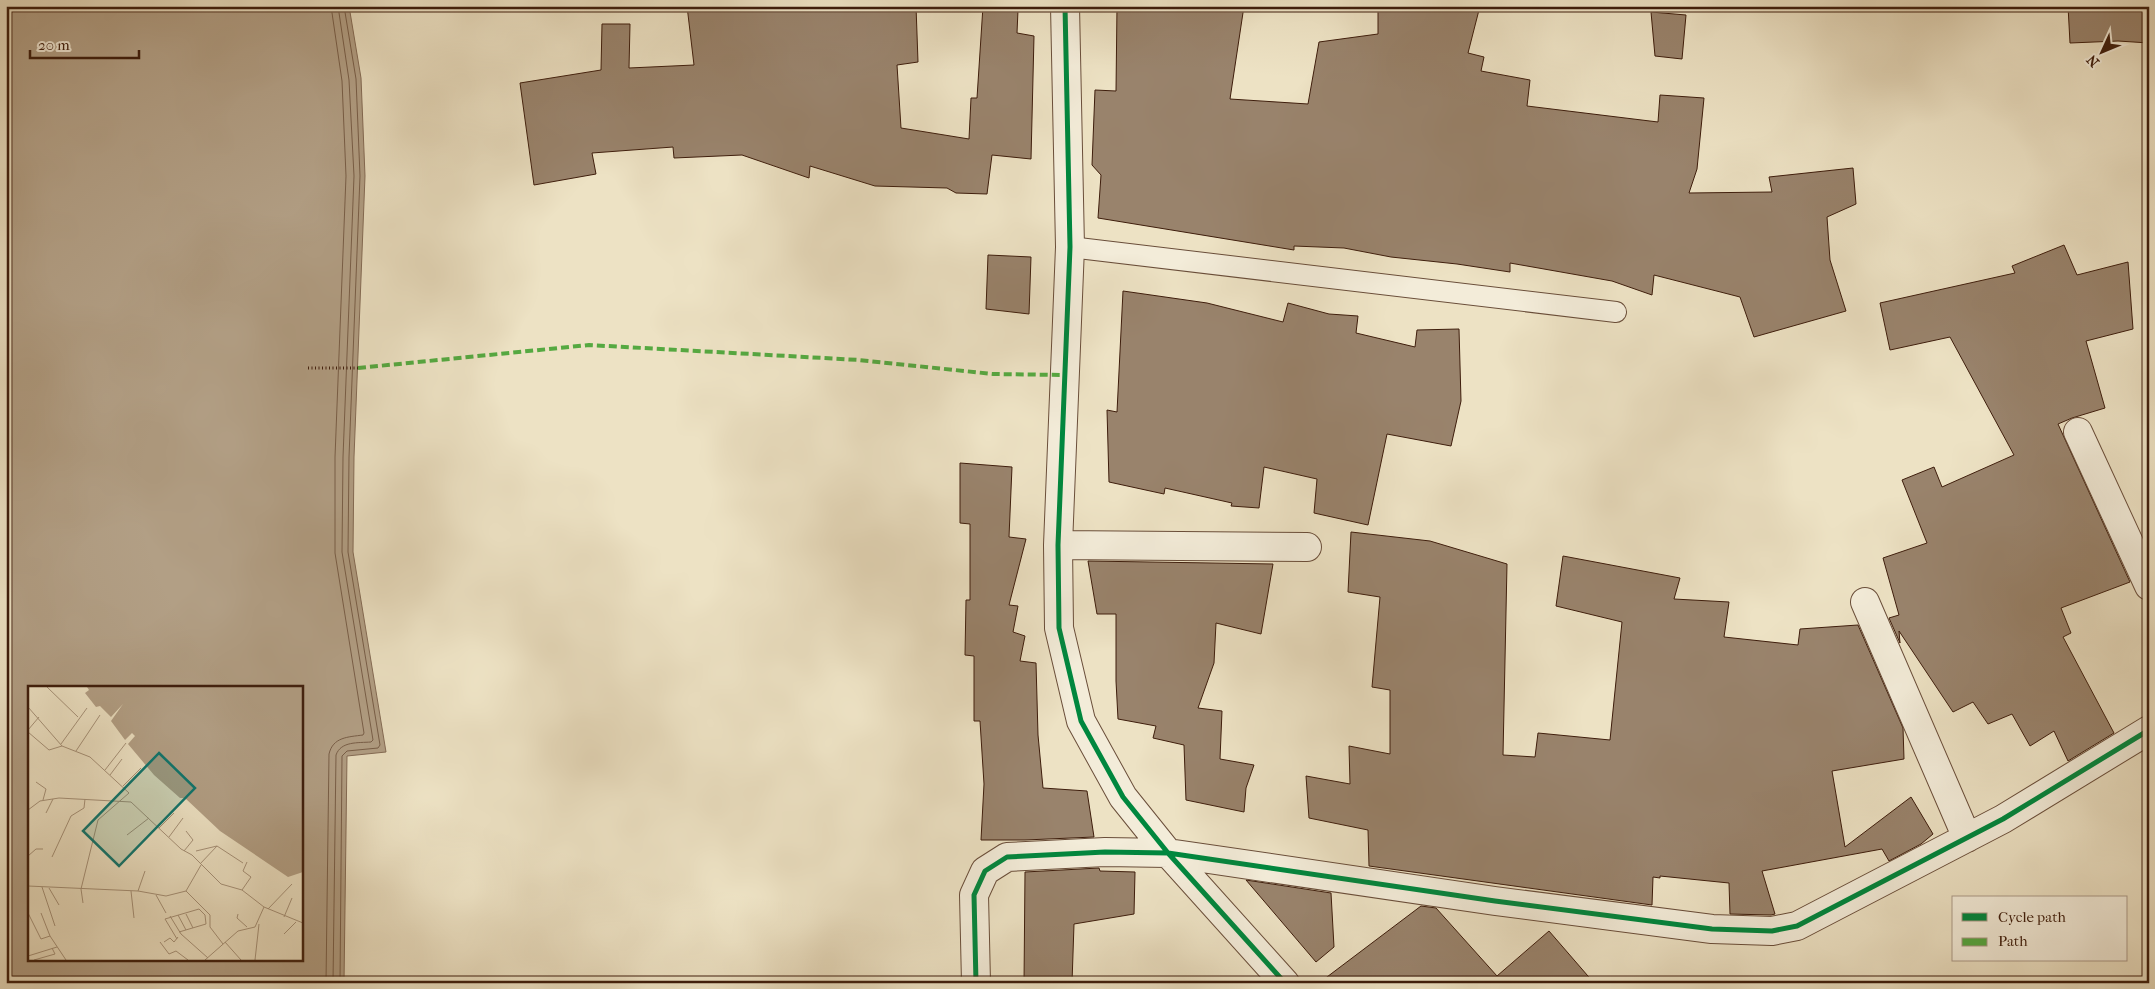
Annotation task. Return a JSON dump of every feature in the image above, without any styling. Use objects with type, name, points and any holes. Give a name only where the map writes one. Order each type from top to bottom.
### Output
[{"type":"street","points":[[1064,6],[1070,247],[1058,545],[1059,628],[1081,721],[1122,797],[1168,853],[1285,983]]},
{"type":"street","points":[[2078,432],[2149,586]]},
{"type":"street","points":[[1058,545],[1307,547]]},
{"type":"street","points":[[1865,602],[1967,838]]},
{"type":"street","points":[[976,983],[974,895],[985,871],[1007,857],[1105,852],[1168,853],[1495,901],[1712,929],[1772,931],[1797,926],[2003,819],[2149,730]]},
{"type":"lane","points":[[1070,247],[1616,312]]},
{"type":"path","points":[[308,368],[358,368]]},
{"type":"water","points":[[6,6],[299,6],[299,8],[308,6],[349,6],[361,78],[365,176],[354,457],[353,552],[386,752],[347,756],[344,983],[6,983]]},
{"type":"building","points":[[687,6],[916,6],[918,62],[897,65],[901,128],[969,139],[971,98],[977,98],[983,6],[1010,6],[1010,10],[1018,10],[1017,33],[1034,36],[1031,159],[992,155],[987,194],[956,193],[947,188],[875,186],[810,166],[809,178],[742,155],[674,158],[673,147],[592,153],[596,174],[534,185],[520,83],[601,70],[602,24],[630,24],[629,68],[694,65]]},
{"type":"building","points":[[1117,6],[1244,6],[1230,99],[1308,104],[1319,42],[1378,34],[1378,6],[1480,6],[1468,53],[1484,57],[1481,71],[1530,80],[1527,106],[1658,122],[1660,95],[1704,98],[1697,169],[1689,193],[1772,192],[1769,177],[1853,168],[1856,204],[1827,217],[1830,260],[1846,311],[1754,337],[1740,297],[1654,275],[1652,295],[1612,281],[1510,263],[1510,272],[1391,257],[1344,248],[1294,246],[1294,250],[1098,218],[1101,175],[1092,165],[1095,90],[1116,91]]},
{"type":"building","points":[[2068,6],[2149,6],[2149,43],[2118,41],[2070,43]]},
{"type":"building","points":[[1651,12],[1686,15],[1682,59],[1655,56]]},
{"type":"building","points":[[2064,245],[2077,275],[2128,262],[2133,329],[2086,341],[2105,408],[2058,424],[2130,582],[2061,608],[2071,633],[2063,637],[2114,733],[2068,761],[2054,731],[2030,746],[2012,714],[1988,724],[1973,702],[1953,712],[1899,631],[1900,643],[1889,618],[1899,615],[1883,558],[1927,543],[1902,480],[1934,467],[1942,487],[2014,455],[1950,337],[1890,350],[1880,303],[2015,273],[2012,266]]},
{"type":"building","points":[[988,255],[1031,257],[1029,314],[986,309]]},
{"type":"building","points":[[1123,291],[1207,303],[1283,322],[1288,303],[1329,314],[1358,316],[1356,333],[1415,347],[1417,330],[1459,329],[1461,401],[1451,446],[1387,434],[1368,525],[1314,513],[1317,479],[1264,467],[1259,508],[1231,506],[1232,503],[1165,488],[1164,494],[1109,482],[1107,410],[1117,412]]},
{"type":"building","points":[[960,463],[1012,467],[1009,537],[1026,539],[1009,605],[1018,606],[1013,632],[1025,636],[1020,661],[1036,663],[1038,735],[1043,788],[1087,791],[1094,837],[981,840],[984,784],[980,721],[974,721],[974,656],[965,655],[966,600],[970,600],[970,524],[960,523]]},
{"type":"building","points":[[1351,532],[1430,541],[1507,564],[1503,755],[1535,757],[1538,733],[1610,740],[1622,622],[1556,606],[1563,556],[1680,578],[1674,599],[1729,602],[1724,637],[1798,645],[1800,629],[1858,625],[1903,728],[1904,759],[1832,771],[1845,847],[1911,797],[1933,834],[1921,844],[1889,861],[1882,849],[1762,871],[1775,914],[1771,915],[1730,914],[1729,883],[1660,876],[1660,878],[1653,877],[1652,905],[1369,866],[1368,830],[1309,818],[1306,776],[1350,784],[1349,746],[1390,754],[1390,690],[1372,687],[1380,597],[1348,592]]},
{"type":"building","points":[[1088,561],[1273,564],[1261,634],[1216,623],[1214,663],[1198,708],[1222,711],[1220,759],[1254,765],[1246,788],[1244,812],[1186,800],[1184,745],[1153,738],[1156,726],[1118,719],[1116,614],[1097,614]]},
{"type":"building","points":[[1099,868],[1100,871],[1135,872],[1134,914],[1074,924],[1072,983],[1024,983],[1025,872]]},
{"type":"building","points":[[1246,880],[1331,893],[1334,947],[1316,962]]},
{"type":"building","points":[[1421,906],[1436,908],[1497,976],[1549,931],[1594,983],[1319,983]]},
{"type":"marked path","points":[[358,368],[589,345],[859,360],[993,374],[1064,375]]},
{"type":"cycle path","points":[[1065,6],[1070,247],[1058,545],[1059,628],[1081,721],[1123,797],[1168,853],[1285,983]]},
{"type":"cycle path","points":[[976,983],[974,895],[985,871],[1007,857],[1105,852],[1168,853],[1495,901],[1712,929],[1772,931],[1797,926],[2003,819],[2149,730]]}]
